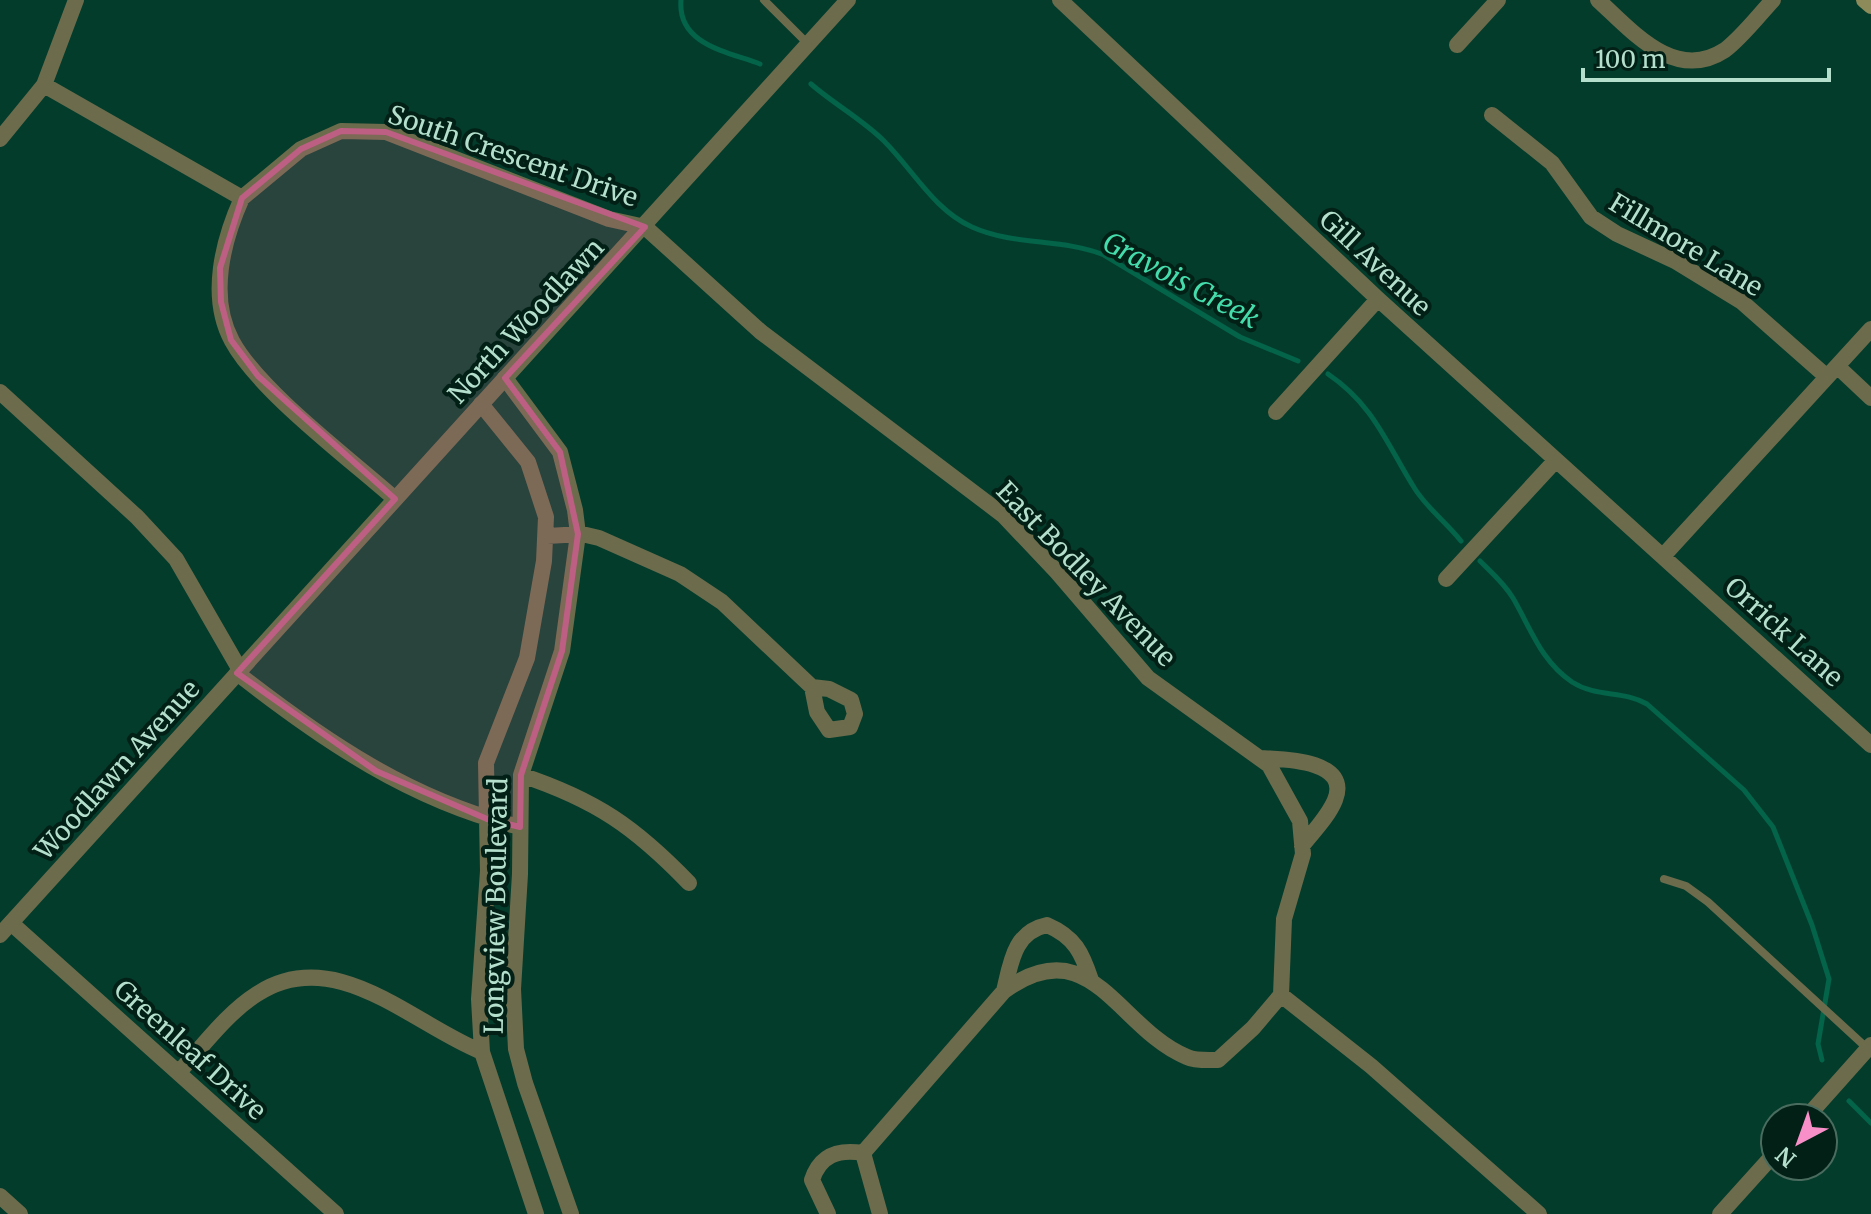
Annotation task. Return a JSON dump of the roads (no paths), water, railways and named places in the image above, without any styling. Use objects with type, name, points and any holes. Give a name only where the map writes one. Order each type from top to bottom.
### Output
[{"type":"main road","points":[[1864,0],[1871,6]]},
{"type":"street","points":[[0,139],[44,85],[76,0]]},
{"type":"street","name":"North Woodlawn","points":[[239,672],[810,46],[848,0]]},
{"type":"street","name":"Gill Avenue","points":[[1060,0],[1378,299],[1664,555]]},
{"type":"street","points":[[1457,45],[1498,0]]},
{"type":"street","points":[[1598,0],[1644,42],[1676,60],[1702,61],[1726,49],[1773,0]]},
{"type":"street","points":[[44,85],[242,198],[231,222],[220,268],[221,302],[231,340],[258,376],[395,499]]},
{"type":"street","name":"Fillmore Lane","points":[[1492,115],[1552,163],[1591,217],[1617,234],[1675,261],[1742,302],[1832,372],[1871,398]]},
{"type":"street","name":"South Crescent Drive","points":[[242,198],[301,149],[341,131],[386,132],[609,219],[645,227]]},
{"type":"street","name":"East Bodley Avenue","points":[[645,227],[761,332],[1003,515],[1148,678],[1261,758],[1287,793],[1300,821],[1302,846],[1284,919],[1281,995]]},
{"type":"street","points":[[1276,412],[1378,299]]},
{"type":"street","points":[[1664,555],[1871,329]]},
{"type":"street","name":"Longview Boulevard","points":[[505,378],[560,452],[578,534],[562,651],[521,775],[513,989],[516,1049],[535,1116],[571,1214]]},
{"type":"street","points":[[0,392],[137,517],[176,559],[239,672],[316,735],[376,771],[487,819],[520,827]]},
{"type":"street","name":"Longview Boulevard","points":[[481,404],[528,462],[544,504],[547,536],[527,658],[486,763],[488,871],[479,999],[482,1052],[536,1214]]},
{"type":"street","points":[[1446,579],[1556,460]]},
{"type":"street","points":[[547,536],[578,534],[599,538],[642,555],[722,602],[812,687]]},
{"type":"street","name":"Orrick Lane","points":[[1664,555],[1871,745]]},
{"type":"street","name":"Woodlawn Avenue","points":[[5,929],[239,672]]},
{"type":"street","points":[[1261,758],[1303,759],[1330,773],[1337,785],[1336,798],[1302,846]]},
{"type":"street","points":[[521,775],[609,811],[651,844],[689,883]]},
{"type":"street","points":[[1004,991],[1014,950],[1025,935],[1047,925],[1061,931],[1080,949],[1091,980]]},
{"type":"street","name":"Greenleaf Drive","points":[[5,929],[179,1072],[336,1214]]},
{"type":"street","points":[[828,1214],[812,1180],[820,1162],[830,1155],[863,1153],[1004,991],[1023,978],[1047,970],[1072,971],[1091,980],[1149,1030],[1188,1058],[1218,1060],[1253,1028],[1281,995],[1371,1066],[1539,1214]]},
{"type":"street","points":[[179,1072],[258,993],[289,980],[326,976],[362,987],[428,1027],[482,1052]]},
{"type":"street","points":[[1820,1102],[1869,1047]]},
{"type":"street","points":[[863,1153],[880,1214]]},
{"type":"street","points":[[1720,1214],[1759,1171]]},
{"type":"street","points":[[0,1196],[20,1214]]},
{"type":"lane","points":[[764,0],[810,46]]},
{"type":"lane","points":[[1664,879],[1686,886],[1708,902],[1869,1047]]},
{"type":"waterway","name":"Gravois Creek","points":[[681,0],[682,15],[696,37],[720,50],[760,64]]},
{"type":"waterway","name":"Gravois Creek","points":[[811,84],[876,133],[935,200],[958,220],[1004,237],[1072,246],[1104,255],[1240,337],[1298,361]]},
{"type":"waterway","name":"Gravois Creek","points":[[1328,374],[1369,413],[1420,496],[1461,541]]},
{"type":"waterway","name":"Gravois Creek","points":[[1480,561],[1509,593],[1538,644],[1561,674],[1581,687],[1647,704],[1744,790],[1773,827],[1812,925],[1829,979],[1818,1044],[1822,1060]]},
{"type":"waterway","name":"Gravois Creek","points":[[1849,1101],[1871,1123]]}]
